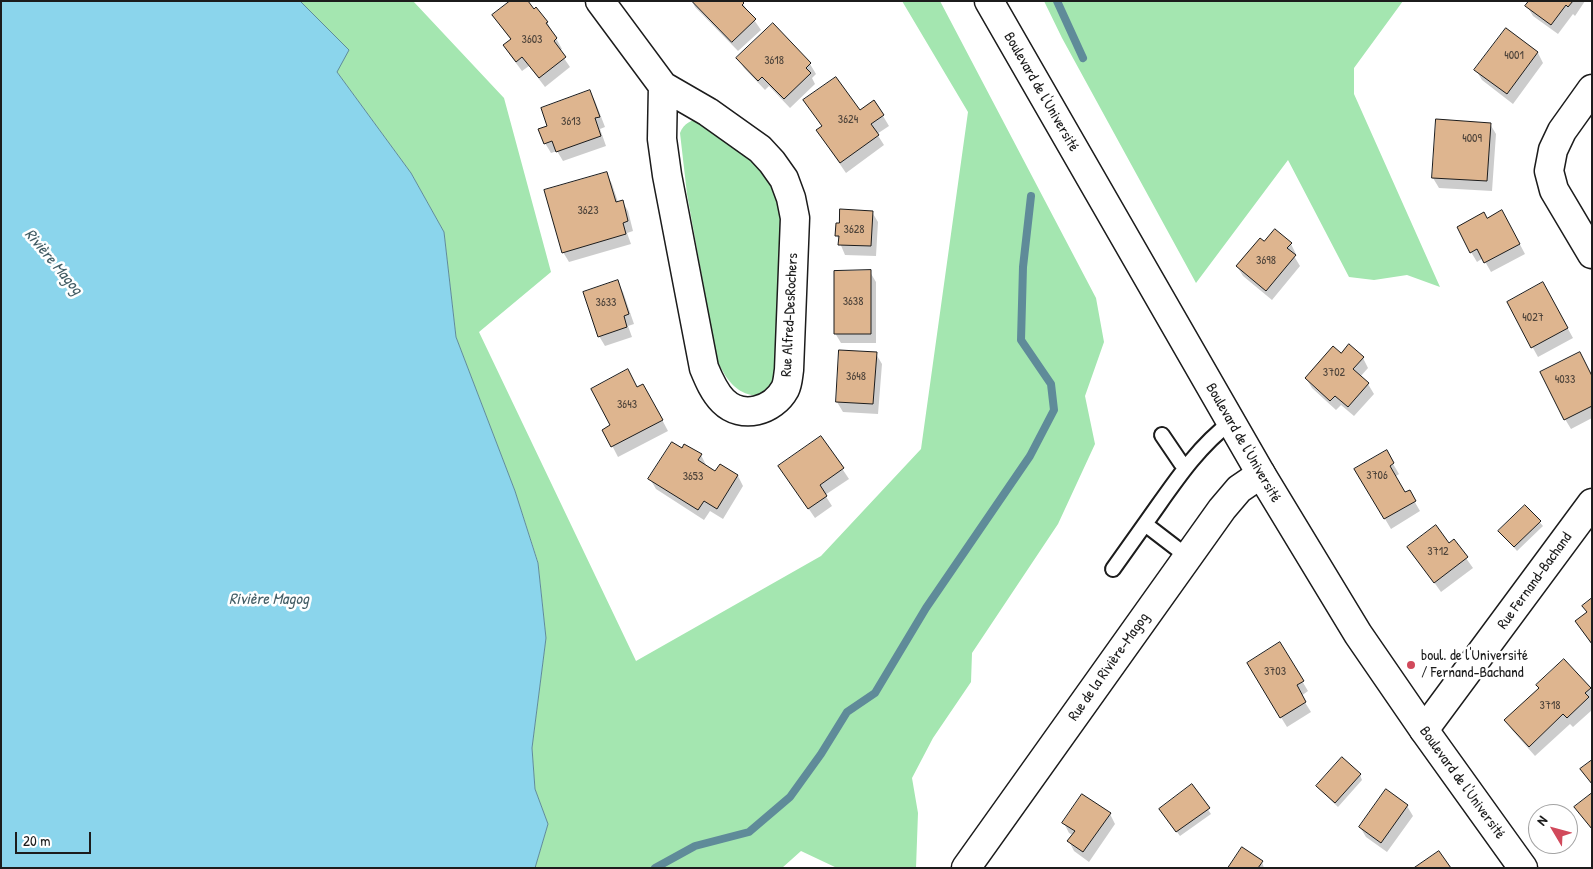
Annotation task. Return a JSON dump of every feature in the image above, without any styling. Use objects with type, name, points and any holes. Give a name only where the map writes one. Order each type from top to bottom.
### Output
[{"type":"street","name":"Rue Alfred-DesRochers","points":[[600,1],[663,86],[708,112],[760,149],[772,162],[784,180],[791,198],[795,218],[790,370],[785,388],[775,402],[750,413],[738,410],[724,402],[711,386],[704,368],[667,176],[662,139],[663,86]]},
{"type":"street","name":"Boulevard de l'Université","points":[[989,1],[1261,474],[1358,634],[1523,868]]},
{"type":"street","points":[[1592,89],[1562,131],[1553,150],[1550,171],[1554,190],[1592,254]]},
{"type":"street","name":"Rue de la Rivière-Magog","points":[[966,868],[1229,500],[1239,489],[1261,474]]},
{"type":"street","name":"Rue Fernand-Bachand","points":[[1424,730],[1592,503]]},
{"type":"lane","points":[[1113,569],[1186,467],[1213,436],[1231,422]]},
{"type":"lane","points":[[1162,436],[1180,463],[1186,467]]},
{"type":"lane","points":[[1145,524],[1188,557]]},
{"type":"green space","points":[[300,1],[413,1],[504,98],[551,272],[479,332],[636,661],[821,556],[921,449],[968,112],[902,1],[940,1],[1096,298],[1104,342],[1085,396],[1095,444],[1058,524],[972,653],[971,682],[933,738],[912,778],[918,813],[916,868],[837,868],[801,851],[782,868],[535,868],[548,824],[535,789],[532,748],[546,638],[538,562],[515,491],[456,337],[444,232],[411,173],[337,72]]},
{"type":"green space","points":[[1044,1],[1403,1],[1354,68],[1354,94],[1440,287],[1407,275],[1374,280],[1349,277],[1288,160],[1196,283],[1062,38]]},
{"type":"green space","points":[[700,117],[708,119],[775,182],[783,210],[776,378],[768,389],[756,396],[742,392],[732,384],[717,360],[687,194],[680,133],[691,121]]},
{"type":"water","name":"Rivière Magog","points":[[1,1],[300,1],[349,50],[337,72],[411,173],[444,232],[456,337],[515,491],[538,563],[546,638],[532,748],[535,789],[548,824],[535,868],[1,868]]},
{"type":"building","points":[[510,1],[528,1],[534,9],[536,7],[548,22],[546,23],[557,38],[554,41],[566,57],[539,78],[522,57],[516,62],[503,45],[511,39],[492,15]]},
{"type":"building","points":[[692,1],[742,1],[744,3],[742,5],[756,19],[732,42]]},
{"type":"building","points":[[1529,1],[1573,1],[1568,7],[1566,5],[1551,25],[1525,6]]},
{"type":"building","points":[[773,23],[811,63],[806,68],[811,73],[784,99],[762,77],[758,81],[736,58]]},
{"type":"building","points":[[1506,28],[1538,52],[1507,94],[1474,70]]},
{"type":"building","points":[[836,77],[860,110],[874,100],[884,115],[871,124],[879,135],[840,163],[816,130],[822,126],[803,100]]},
{"type":"building","points":[[590,90],[600,117],[595,118],[601,136],[556,152],[552,141],[544,144],[538,129],[547,126],[541,108]]},
{"type":"building","points":[[1436,119],[1491,123],[1487,181],[1432,178]]},
{"type":"building","points":[[607,172],[616,202],[623,200],[628,221],[623,223],[626,234],[562,253],[544,190]]},
{"type":"building","points":[[840,209],[873,211],[871,246],[838,245],[839,236],[835,236],[836,223],[839,223]]},
{"type":"building","points":[[1502,210],[1520,244],[1484,263],[1477,249],[1470,253],[1457,227],[1484,212],[1487,218]]},
{"type":"building","points":[[1275,229],[1292,243],[1287,248],[1296,255],[1266,291],[1236,266],[1260,238],[1264,241]]},
{"type":"building","points":[[871,270],[871,334],[834,334],[834,271]]},
{"type":"building","points":[[618,280],[629,314],[624,316],[627,327],[598,337],[583,292]]},
{"type":"building","points":[[1543,282],[1568,328],[1531,348],[1507,302]]},
{"type":"building","points":[[1349,344],[1364,357],[1353,369],[1369,383],[1348,407],[1335,396],[1330,401],[1305,378],[1333,346],[1341,353]]},
{"type":"building","points":[[839,350],[877,352],[873,404],[836,402]]},
{"type":"building","points":[[1580,352],[1592,376],[1592,406],[1564,420],[1540,372]]},
{"type":"building","points":[[628,369],[637,387],[643,384],[663,420],[611,447],[602,430],[610,425],[591,389]]},
{"type":"building","points":[[821,436],[844,468],[820,485],[827,496],[808,509],[778,466]]},
{"type":"building","points":[[672,442],[682,448],[684,444],[702,454],[698,460],[715,471],[720,464],[738,475],[717,509],[704,501],[698,510],[648,479]]},
{"type":"building","points":[[1387,450],[1394,463],[1390,466],[1405,492],[1410,490],[1416,501],[1384,519],[1354,469]]},
{"type":"building","points":[[1525,505],[1541,521],[1514,547],[1498,531]]},
{"type":"building","points":[[1436,525],[1449,543],[1454,539],[1468,557],[1434,583],[1407,547]]},
{"type":"building","points":[[1592,598],[1592,644],[1575,621],[1587,612],[1582,606]]},
{"type":"building","points":[[1280,642],[1304,681],[1297,685],[1306,702],[1280,718],[1247,663]]},
{"type":"building","points":[[1564,659],[1591,688],[1585,693],[1589,697],[1567,718],[1563,714],[1529,747],[1504,720],[1539,688],[1536,685]]},
{"type":"building","points":[[1342,757],[1361,774],[1335,803],[1316,786]]},
{"type":"building","points":[[1592,760],[1592,784],[1580,769]]},
{"type":"building","points":[[1192,784],[1210,808],[1176,832],[1159,809]]},
{"type":"building","points":[[1386,789],[1408,805],[1381,843],[1359,827]]},
{"type":"building","points":[[1592,793],[1592,829],[1578,812],[1578,804]]},
{"type":"building","points":[[1082,794],[1111,813],[1083,852],[1067,841],[1075,831],[1062,823]]},
{"type":"building","points":[[1242,847],[1263,861],[1258,868],[1228,868]]},
{"type":"building","points":[[1439,851],[1451,868],[1414,868]]},
{"type":"waterway","points":[[1057,1],[1083,58]]},
{"type":"waterway","points":[[655,868],[695,846],[749,832],[790,797],[821,754],[847,712],[875,693],[926,608],[1030,456],[1054,410],[1051,384],[1021,340],[1023,267],[1031,196]]},
{"type":"place","name":"boul. de l'Université / Fernand-Bachand","points":[[1411,665]]}]
